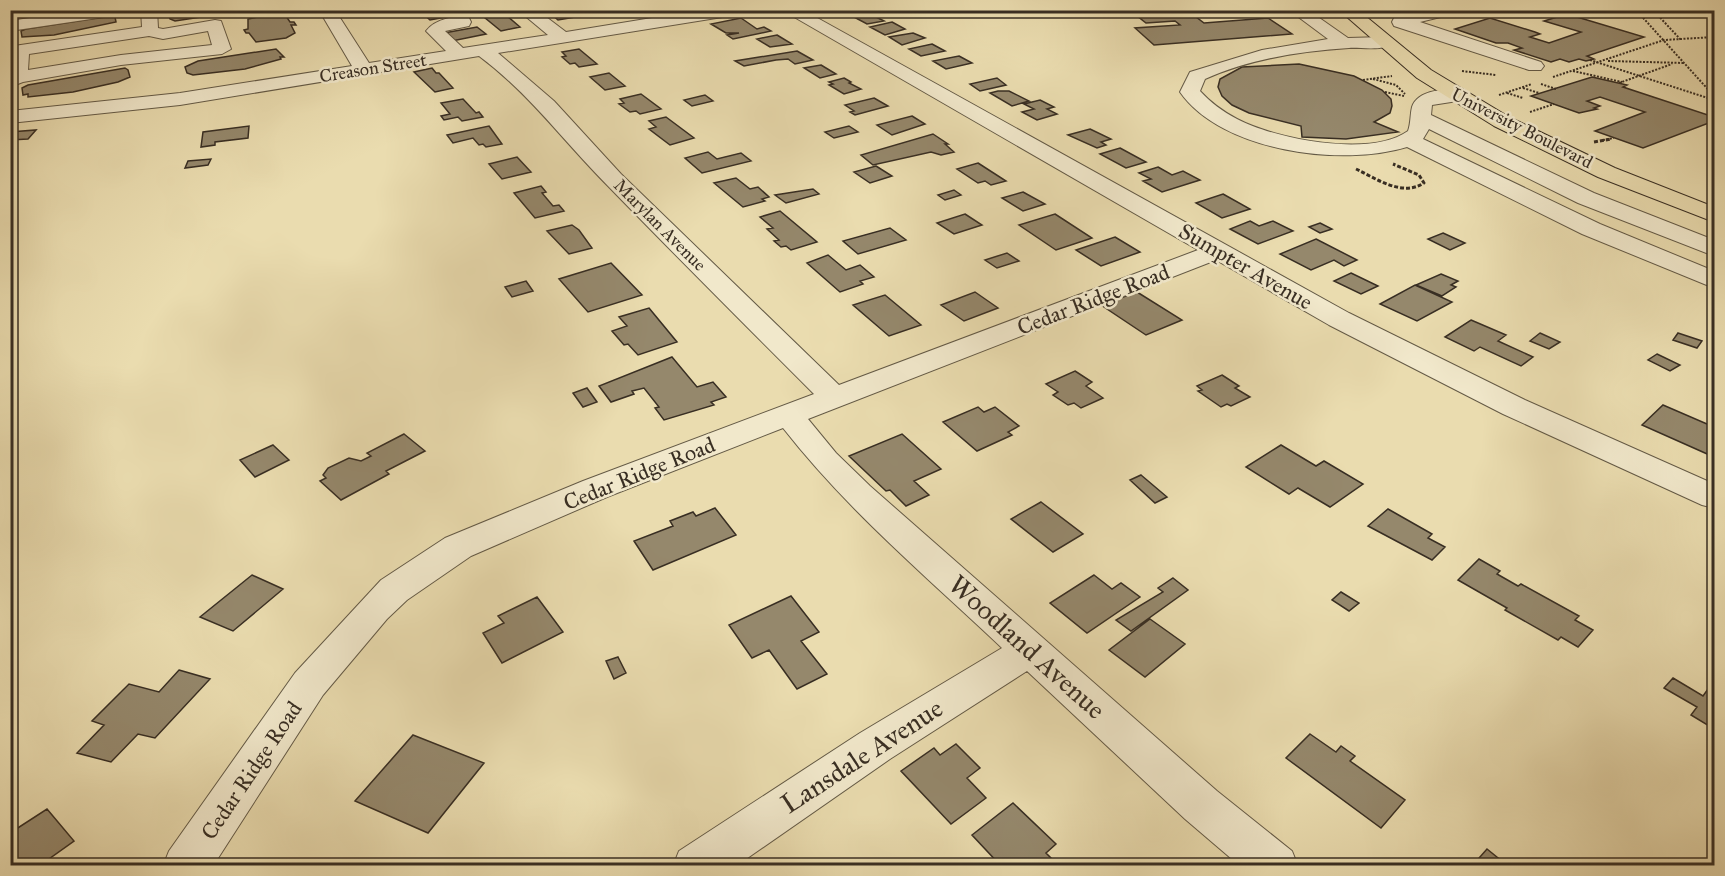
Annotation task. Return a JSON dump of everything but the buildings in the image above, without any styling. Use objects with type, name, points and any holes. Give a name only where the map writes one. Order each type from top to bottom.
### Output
[{"type":"main road","name":"University Boulevard","points":[[1354,16],[1384,42],[1457,96],[1573,157],[1714,215]]},
{"type":"street","points":[[10,26],[118,10]]},
{"type":"street","points":[[148,10],[151,25],[149,31]]},
{"type":"street","points":[[353,10],[328,12],[364,70]]},
{"type":"street","points":[[526,10],[563,38]]},
{"type":"street","name":"Creason Street","points":[[10,117],[136,105],[735,10]]},
{"type":"street","name":"Sumpter Avenue","points":[[790,10],[1340,319],[1470,385],[1714,497]]},
{"type":"street","points":[[1297,10],[1344,43]]},
{"type":"street","points":[[1402,22],[1451,10]]},
{"type":"street","points":[[1354,16],[1402,22],[1535,78]]},
{"type":"street","points":[[459,54],[435,31],[443,25],[463,22]]},
{"type":"street","points":[[216,25],[222,49],[121,60],[14,79],[20,50],[149,31],[163,34],[216,25]]},
{"type":"street","points":[[1384,42],[1344,43],[1284,52],[1210,69],[1197,76],[1190,92],[1208,111],[1225,121],[1272,140],[1336,148],[1374,147],[1409,140],[1417,134],[1418,108],[1424,101],[1431,98],[1457,96]]},
{"type":"street","name":"Marylan Avenue","points":[[483,51],[509,69],[547,105],[613,179],[837,399]]},
{"type":"street","points":[[1418,108],[1586,198],[1714,249]]},
{"type":"street","points":[[1409,140],[1591,229],[1714,280]]},
{"type":"street","name":"Cedar Ridge Road","points":[[186,866],[309,684],[374,609],[412,576],[458,547],[595,489],[837,399],[1218,251]]},
{"type":"street","name":"Woodland Avenue","points":[[790,416],[825,460],[858,494],[1201,805],[1275,866]]},
{"type":"street","name":"Lansdale Avenue","points":[[696,866],[875,746],[1030,650]]},
{"type":"path","points":[[1527,10],[1550,17]]},
{"type":"path","points":[[1636,10],[1714,98]]},
{"type":"path","points":[[1653,10],[1681,40]]},
{"type":"path","points":[[1494,97],[1523,87],[1535,78],[1573,71],[1664,40],[1714,37]]},
{"type":"path","points":[[1590,60],[1714,98]]},
{"type":"path","points":[[1604,60],[1684,63]]},
{"type":"path","points":[[1573,71],[1621,82],[1676,63]]},
{"type":"path","points":[[1456,70],[1500,76]]},
{"type":"path","points":[[1363,80],[1402,74]]},
{"type":"path","points":[[1535,78],[1556,89]]},
{"type":"path","points":[[1369,79],[1396,85],[1406,95]]},
{"type":"path","points":[[1523,87],[1539,93]]},
{"type":"path","points":[[1385,92],[1418,108]]},
{"type":"path","points":[[1506,93],[1523,98]]},
{"type":"path","points":[[1524,114],[1554,104]]}]
